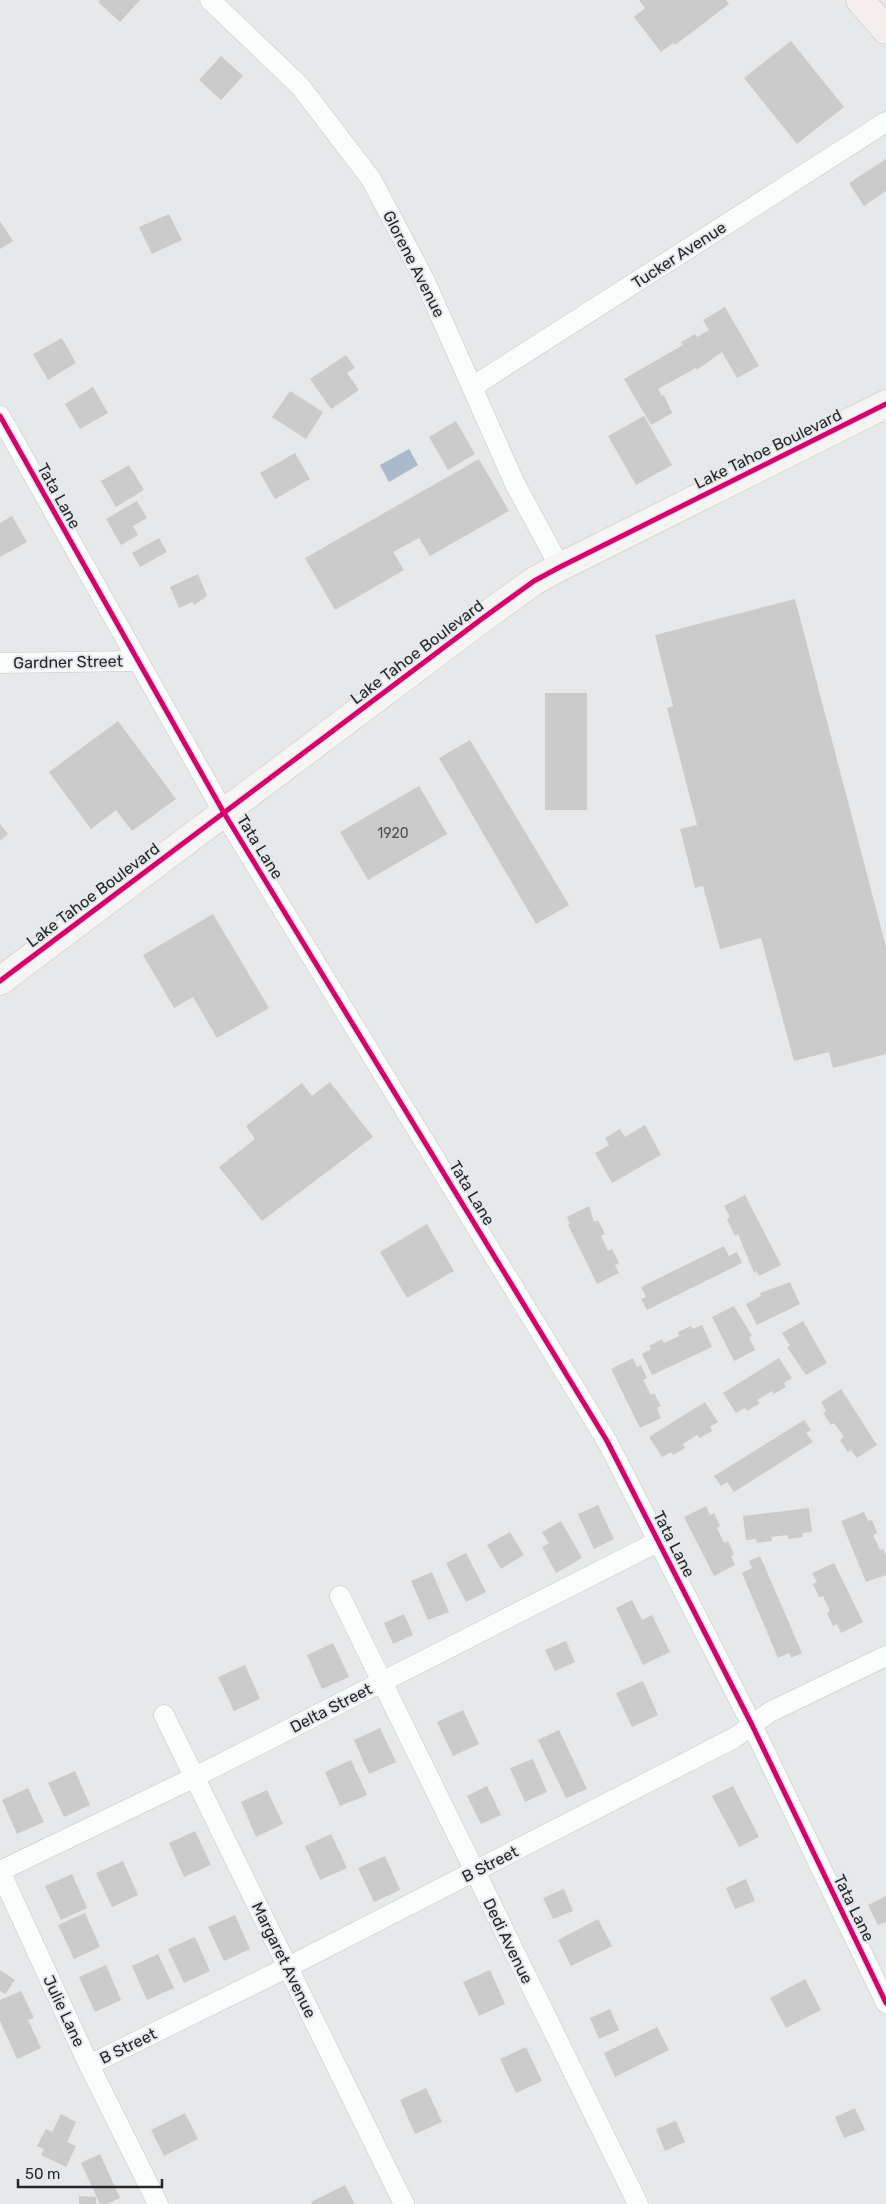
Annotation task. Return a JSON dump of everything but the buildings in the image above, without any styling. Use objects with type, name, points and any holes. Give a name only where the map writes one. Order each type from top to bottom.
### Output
[{"type":"main road","points":[[860,0],[886,30]]},
{"type":"main road","name":"Lake Tahoe Boulevard","points":[[0,981],[534,581],[886,404]]},
{"type":"street","name":"Glorene Avenue","points":[[210,0],[300,86],[371,179],[424,279],[515,484],[560,567]]},
{"type":"street","name":"Tucker Avenue","points":[[472,387],[886,122]]},
{"type":"street","name":"Tata Lane","points":[[0,416],[224,813],[607,1441],[752,1725],[886,2002]]},
{"type":"street","name":"Gardner Street","points":[[0,663],[137,661]]},
{"type":"street","name":"Delta Street","points":[[0,1871],[195,1777],[659,1541]]},
{"type":"street","name":"Dedi Avenue","points":[[340,1596],[638,2204]]},
{"type":"street","name":"B Street","points":[[89,2065],[288,1967],[474,1872],[734,1738],[770,1712],[886,1656]]},
{"type":"street","name":"Margaret Avenue","points":[[164,1715],[404,2204]]},
{"type":"street","name":"Julie Lane","points":[[0,1871],[89,2065],[158,2204]]},
{"type":"water","points":[[409,449],[418,465],[389,482],[380,465]]},
{"type":"cycle path","points":[[0,981],[534,581],[886,404]]},
{"type":"cycle path","points":[[0,416],[224,813],[607,1441],[752,1725],[886,2003]]}]
